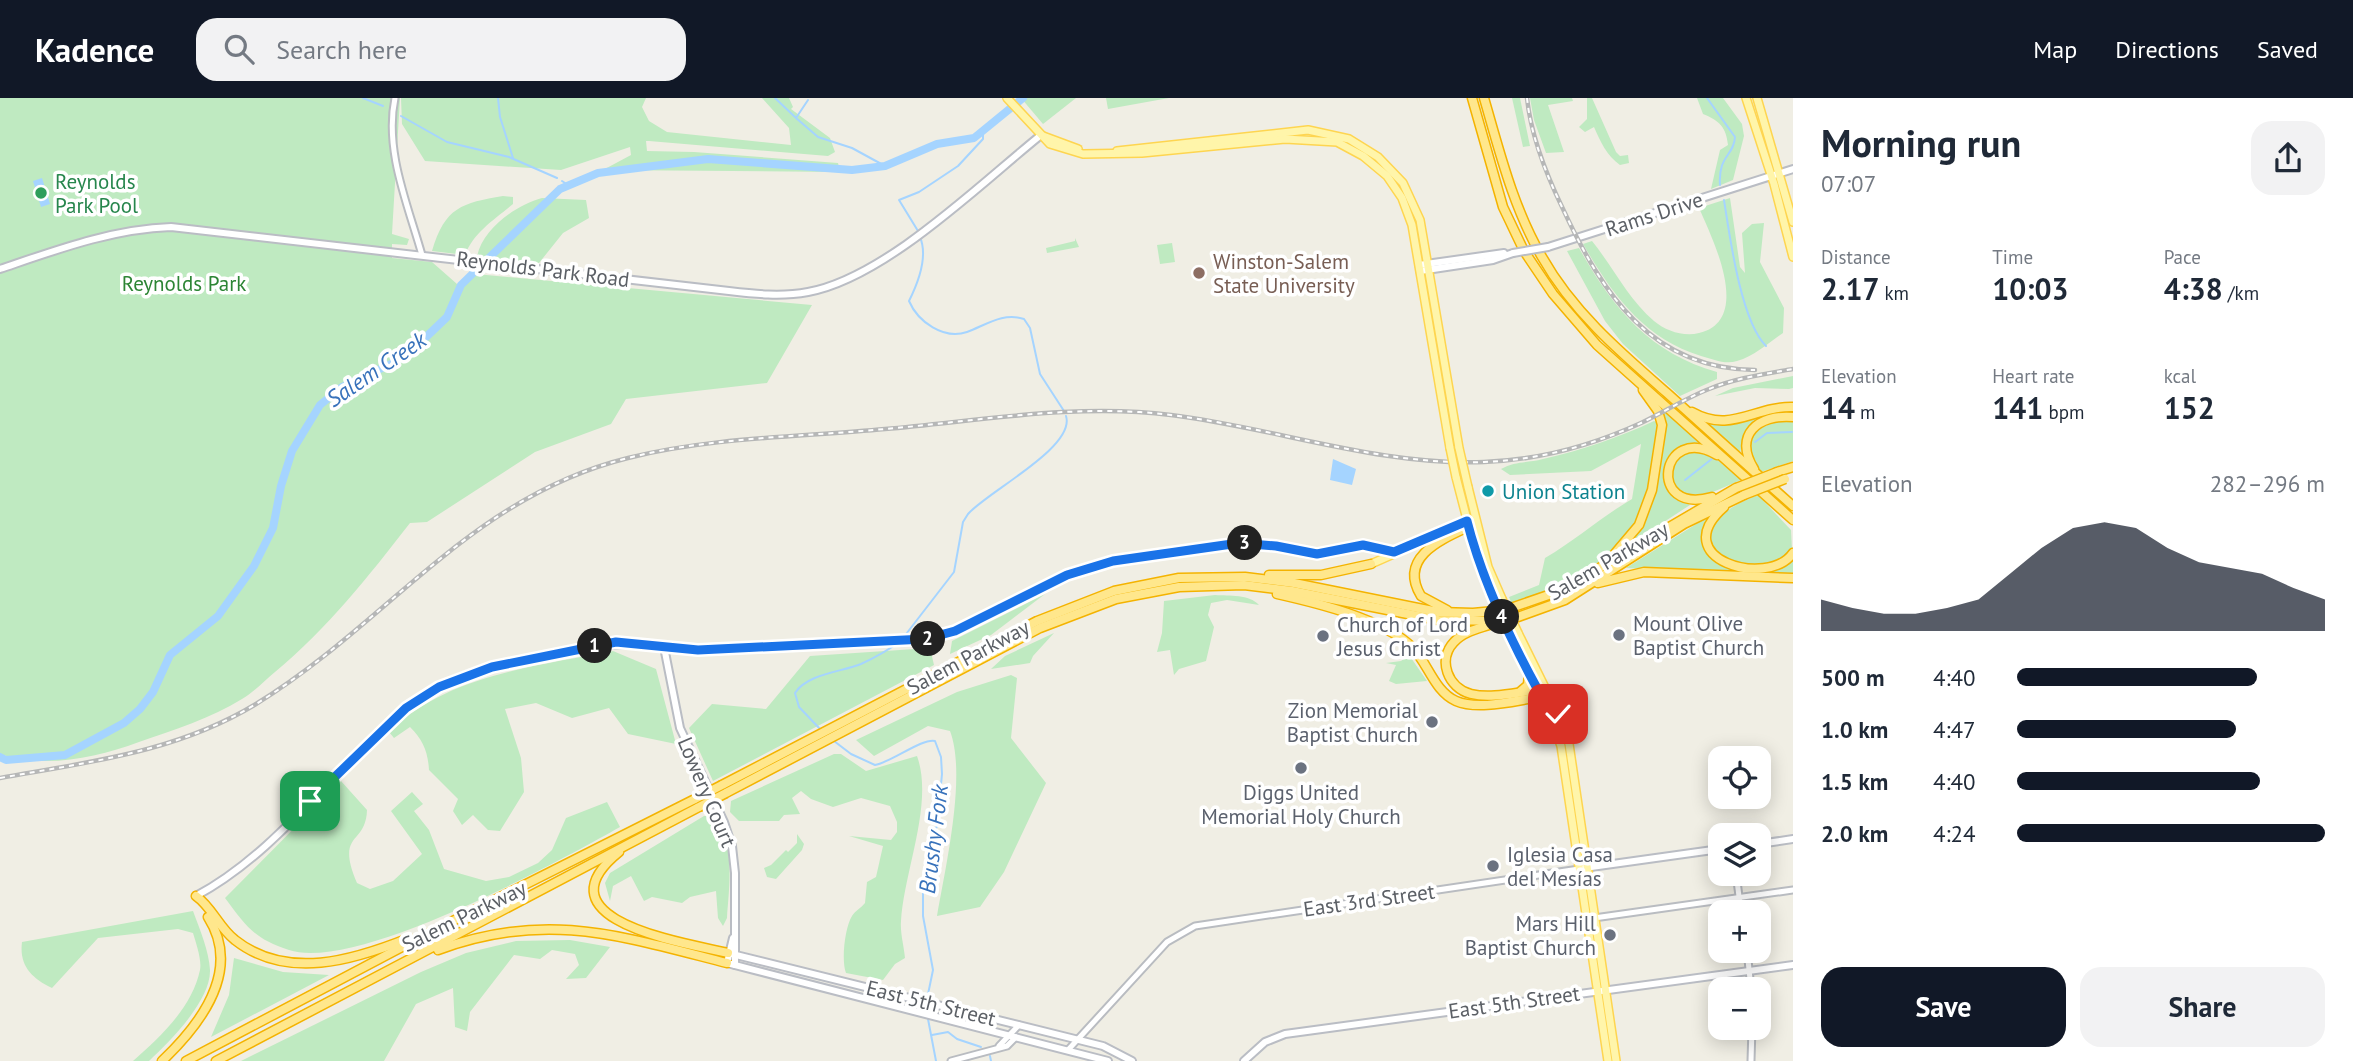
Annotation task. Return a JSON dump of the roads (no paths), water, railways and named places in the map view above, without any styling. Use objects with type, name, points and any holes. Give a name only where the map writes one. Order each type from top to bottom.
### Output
[{"type":"highway","points":[[1472,98],[1497,191],[1524,251],[1574,320],[1635,379],[1793,520]]},
{"type":"highway","points":[[1486,98],[1493,131],[1521,216],[1562,288],[1604,337],[1793,506]]},
{"type":"highway","points":[[1603,565],[1627,541],[1643,516],[1652,490],[1662,435],[1658,411],[1635,379]]},
{"type":"highway","points":[[1682,407],[1708,421],[1721,423],[1775,408],[1793,407]]},
{"type":"highway","points":[[1757,474],[1745,452],[1748,435],[1767,421],[1793,417]]},
{"type":"highway","points":[[1725,494],[1700,500],[1683,499],[1670,486],[1668,471],[1677,453],[1691,447],[1705,449],[1727,461]]},
{"type":"highway","name":"Salem Parkway","points":[[854,722],[1037,621],[1082,601],[1154,582],[1228,577],[1294,583],[1456,613],[1497,611],[1529,604],[1560,591],[1736,488],[1791,466]]},
{"type":"highway","name":"Salem Parkway","points":[[186,1061],[451,922],[697,803],[1033,632],[1085,609],[1164,589],[1244,585],[1292,591],[1438,620],[1498,622],[1541,610],[1579,591],[1684,524],[1789,477]]},
{"type":"highway","points":[[1733,500],[1708,527],[1707,544],[1717,559],[1738,566],[1764,567],[1781,564],[1793,553]]},
{"type":"highway","points":[[1784,513],[1793,528]]},
{"type":"highway","points":[[1456,613],[1421,596],[1416,586],[1415,568],[1419,558],[1431,545],[1468,524]]},
{"type":"highway","points":[[1228,577],[1321,575],[1371,564]]},
{"type":"highway","points":[[1579,591],[1617,576],[1644,572],[1793,578]]},
{"type":"highway","points":[[1244,585],[1300,600],[1393,633],[1416,651],[1440,689],[1459,702],[1476,704],[1543,694]]},
{"type":"highway","points":[[1498,622],[1468,632],[1455,640],[1447,653],[1447,671],[1457,687],[1468,693],[1483,695],[1520,692],[1543,694]]},
{"type":"highway","points":[[1520,692],[1528,685],[1529,673]]},
{"type":"highway","name":"Salem Parkway","points":[[216,1061],[630,843],[697,803]]},
{"type":"highway","points":[[630,843],[606,863],[596,879],[595,894],[604,912],[616,922],[634,930],[732,954]]},
{"type":"highway","points":[[196,896],[235,941],[263,956],[293,963],[327,962],[359,956],[451,922]]},
{"type":"highway","points":[[162,1061],[200,1018],[219,978],[219,942],[196,896]]},
{"type":"highway","points":[[412,959],[482,936],[556,928],[604,933],[731,964]]},
{"type":"main road","points":[[1007,98],[1050,144],[1066,150],[1098,156],[1285,139],[1337,142],[1363,156],[1394,184],[1410,218],[1450,448],[1480,569],[1498,600],[1543,694],[1561,746],[1601,991],[1616,1061]]},
{"type":"main road","points":[[1746,98],[1793,257]]},
{"type":"main road","points":[[1757,98],[1793,222]]},
{"type":"main road","points":[[1041,135],[1078,149],[1106,151],[1308,130],[1349,139],[1378,158],[1403,183],[1418,212],[1459,448],[1498,600]]},
{"type":"main road","name":"Reynolds Park Road","points":[[0,269],[94,239],[157,227],[782,295],[809,292],[846,281],[881,262],[1041,135]]},
{"type":"main road","name":"Rams Drive","points":[[1420,268],[1548,247],[1793,169]]},
{"type":"main road","points":[[1371,564],[1468,524],[1475,517]]},
{"type":"main road","points":[[1514,634],[1529,673],[1543,694]]},
{"type":"main road","points":[[196,896],[247,863],[396,716],[439,687],[492,667],[603,644],[630,642],[664,647]]},
{"type":"main road","name":"Lowery Court","points":[[664,647],[680,728],[721,814],[732,846],[735,873],[731,964]]},
{"type":"main road","points":[[1771,842],[1793,839]]},
{"type":"main road","name":"East 3rd Street","points":[[1583,868],[1708,851]]},
{"type":"main road","points":[[1583,868],[1594,918],[1608,1061]]},
{"type":"main road","name":"East 5th Street","points":[[732,954],[1110,1048],[1132,1061]]},
{"type":"main road","name":"East 5th Street","points":[[731,964],[1108,1061]]},
{"type":"main road","name":"East 5th Street","points":[[1244,1061],[1265,1042],[1285,1034],[1793,965]]},
{"type":"street","points":[[395,98],[391,130],[394,153],[422,254]]},
{"type":"street","points":[[664,647],[711,650],[915,640],[948,634],[1067,575],[1113,561],[1239,543],[1321,555],[1359,545],[1390,552],[1403,550]]},
{"type":"street","points":[[1370,546],[1375,556],[1371,564]]},
{"type":"street","name":"East 3rd Street","points":[[1068,1051],[1167,942],[1195,926],[1583,868]]},
{"type":"street","points":[[1738,886],[1740,900]]},
{"type":"street","points":[[1594,918],[1793,890]]},
{"type":"street","points":[[1748,963],[1750,977]]},
{"type":"street","points":[[951,1061],[1009,1045],[1018,1025]]},
{"type":"street","points":[[1751,1061],[1752,1040]]},
{"type":"water","name":"Reynolds Park Pool","points":[[42,178],[50,204],[41,207],[33,181]]},
{"type":"water","points":[[1333,459],[1356,469],[1352,485],[1330,480]]},
{"type":"waterway","points":[[363,98],[383,106]]},
{"type":"waterway","points":[[498,98],[500,117],[513,158]]},
{"type":"waterway","points":[[775,98],[795,117]]},
{"type":"waterway","name":"Salem Creek","points":[[0,757],[6,760],[65,755],[124,723],[140,709],[153,692],[170,655],[218,616],[254,566],[273,528],[281,486],[292,451],[320,405],[342,387],[395,362],[424,339],[447,317],[461,285],[560,189],[598,173],[708,159],[852,170],[885,166],[937,144],[974,138],[1023,98]]},
{"type":"waterway","points":[[1707,98],[1735,137],[1721,168],[1720,185]]},
{"type":"waterway","points":[[808,100],[796,118],[818,137],[852,148],[885,166]]},
{"type":"waterway","points":[[401,116],[447,142],[509,157],[557,178]]},
{"type":"waterway","name":"Brushy Fork","points":[[918,231],[899,200],[919,192],[958,166],[983,139],[983,129]]},
{"type":"waterway","name":"Salem Creek","points":[[562,181],[568,185]]},
{"type":"waterway","points":[[1724,200],[1743,299],[1757,334],[1766,346]]},
{"type":"waterway","name":"Brushy Fork","points":[[920,237],[922,261],[919,278],[909,301],[913,309],[933,327],[958,334],[1002,318],[1024,319],[1030,328],[1040,374],[1064,411]]},
{"type":"waterway","name":"Brushy Fork","points":[[903,638],[954,572],[963,522],[968,514],[1044,455],[1058,441],[1065,428],[1066,416]]},
{"type":"waterway","points":[[1755,442],[1767,433],[1792,432]]},
{"type":"waterway","points":[[1685,480],[1713,458]]},
{"type":"waterway","name":"Brushy Fork","points":[[821,730],[799,707],[795,693],[800,687],[816,678],[861,664],[899,642]]},
{"type":"waterway","name":"Brushy Fork","points":[[834,741],[851,754],[875,765],[929,741],[935,741],[941,757],[937,826],[928,845],[923,888],[923,916],[933,970],[927,999]]},
{"type":"waterway","name":"Brushy Fork","points":[[928,1019],[936,1061]]},
{"type":"waterway","points":[[932,1035],[948,1032],[957,1039],[981,1047]]},
{"type":"waterway","points":[[990,1056],[991,1061]]},
{"type":"railway","points":[[1527,98],[1536,141],[1551,182],[1578,240],[1613,297],[1635,321],[1659,341],[1687,356],[1718,366],[1755,370]]},
{"type":"railway","points":[[0,778],[132,753],[195,734],[226,720],[256,704],[303,672],[475,532],[522,502],[572,476],[628,458],[723,442],[1028,414],[1099,411],[1171,415],[1405,458],[1445,462],[1504,461],[1544,455],[1603,439],[1719,385],[1793,369]]},
{"type":"place","name":"Reynolds Park Pool","points":[[41,193]]},
{"type":"place","name":"Winston-Salem State University","points":[[1199,273]]},
{"type":"place","name":"Union Station","points":[[1488,491]]},
{"type":"place","name":"Mount Olive Baptist Church","points":[[1619,635]]},
{"type":"place","name":"Church of Lord Jesus Christ","points":[[1323,636]]},
{"type":"place","name":"Zion Memorial Baptist Church","points":[[1432,722]]},
{"type":"place","name":"Diggs United Memorial Holy Church","points":[[1301,768]]},
{"type":"place","name":"Iglesia Casa del Mesías","points":[[1493,866]]},
{"type":"place","name":"Mars Hill Baptist Church","points":[[1610,935]]},
{"type":"park label","name":"Reynolds Park","points":[[184,283]]}]
